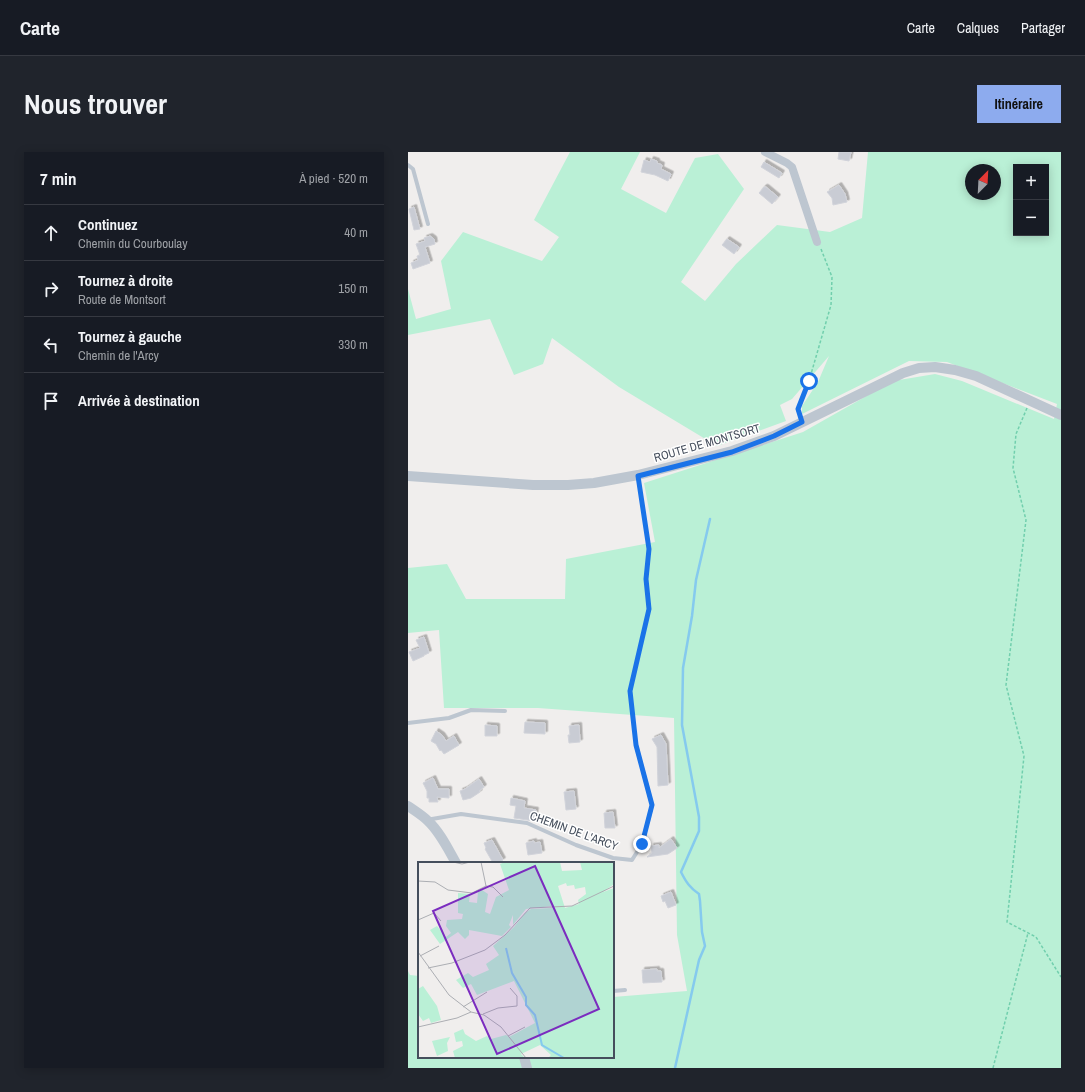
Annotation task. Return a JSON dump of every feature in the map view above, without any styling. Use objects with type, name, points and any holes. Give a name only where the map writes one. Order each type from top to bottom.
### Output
[{"type":"street","points":[[765,152],[787,163],[792,168],[818,242]]},
{"type":"street","name":"ROUTE DE MONTSORT","points":[[408,476],[568,485],[594,483],[638,476],[732,452],[774,436],[903,373],[919,368],[935,367],[955,370],[976,376],[1061,415]]},
{"type":"street","points":[[408,806],[428,821],[446,845],[455,862]]},
{"type":"street","points":[[524,1058],[527,1068]]},
{"type":"lane","points":[[408,165],[413,169],[428,224]]},
{"type":"lane","points":[[408,724],[449,718],[472,710],[505,711]]},
{"type":"lane","name":"CHEMIN DE L'ARCY","points":[[428,821],[461,814],[527,823],[583,848],[613,858],[632,860],[642,844],[652,805],[636,745]]},
{"type":"lane","points":[[614,991],[625,990]]},
{"type":"path","points":[[802,422],[798,409],[809,381],[831,306],[832,277],[818,242]]},
{"type":"path","points":[[1030,401],[1016,434],[1013,468],[1026,520],[1006,685],[1024,756],[1007,922],[1036,937],[1061,977]]},
{"type":"path","points":[[636,745],[630,691],[649,609],[646,579],[649,549],[638,476]]},
{"type":"path","points":[[993,1068],[1028,933]]},
{"type":"green space","points":[[570,152],[640,152],[621,189],[666,213],[695,158],[718,154],[744,189],[681,282],[705,301],[736,264],[777,225],[830,232],[862,218],[868,152],[1061,152],[1061,1068],[408,1068],[408,971],[410,975],[418,976],[418,1058],[614,1058],[614,997],[687,991],[677,935],[674,718],[538,708],[444,708],[439,630],[408,633],[408,568],[447,564],[466,599],[565,599],[566,559],[655,542],[644,483],[803,432],[893,381],[935,374],[962,381],[1054,419],[1057,404],[947,362],[909,361],[802,414],[802,406],[818,382],[829,356],[792,399],[780,405],[786,421],[717,446],[619,387],[552,338],[543,364],[514,375],[490,319],[408,335],[408,289],[416,319],[451,309],[441,261],[463,232],[542,261],[559,237],[534,220]]},
{"type":"building","points":[[839,152],[851,152],[849,161],[838,159]]},
{"type":"building","points":[[651,159],[662,165],[661,169],[671,174],[668,181],[655,175],[641,172],[644,160],[650,162]]},
{"type":"building","points":[[764,162],[782,173],[779,178],[761,167]]},
{"type":"building","points":[[839,185],[845,194],[847,202],[833,205],[832,198],[827,192]]},
{"type":"building","points":[[764,187],[778,197],[772,204],[759,193]]},
{"type":"building","points":[[414,207],[420,229],[414,230],[409,209]]},
{"type":"building","points":[[430,236],[434,239],[435,244],[425,247],[430,263],[413,269],[411,263],[418,260],[417,256],[420,255],[416,244],[425,241],[424,238]]},
{"type":"building","points":[[727,239],[739,247],[734,254],[722,245]]},
{"type":"building","points":[[424,637],[429,653],[413,661],[409,652],[420,648],[416,640]]},
{"type":"building","points":[[525,722],[545,723],[545,734],[524,733]]},
{"type":"building","points":[[485,725],[497,726],[497,736],[485,736]]},
{"type":"building","points":[[579,725],[580,742],[569,743],[569,726]]},
{"type":"building","points":[[436,731],[442,735],[446,741],[454,736],[459,745],[444,754],[441,750],[440,751],[436,744],[431,741]]},
{"type":"building","points":[[661,735],[666,744],[668,785],[658,786],[657,747],[652,739]]},
{"type":"building","points":[[433,778],[438,789],[449,789],[449,798],[437,797],[438,802],[429,802],[429,798],[427,798],[427,791],[423,783]]},
{"type":"building","points":[[479,779],[484,787],[479,791],[480,792],[471,798],[463,800],[460,791]]},
{"type":"building","points":[[574,791],[576,809],[566,810],[564,792]]},
{"type":"building","points":[[511,798],[525,801],[524,808],[536,810],[534,821],[514,818],[516,806],[510,805]]},
{"type":"building","points":[[613,812],[615,828],[605,828],[604,813]]},
{"type":"building","points":[[671,839],[677,848],[668,854],[647,857],[652,853],[651,846],[659,845],[659,848]]},
{"type":"building","points":[[492,840],[503,860],[500,862],[492,862],[485,849],[484,843]]},
{"type":"building","points":[[534,841],[534,843],[540,842],[542,853],[528,855],[526,843]]},
{"type":"building","points":[[671,892],[676,905],[668,908],[665,901],[663,902],[661,896]]},
{"type":"building","points":[[657,969],[657,971],[661,971],[662,982],[643,983],[642,970]]},
{"type":"waterway","points":[[675,1068],[699,960],[705,946],[702,932],[699,894],[688,884],[681,872],[699,831],[699,817],[682,725],[683,668],[692,616],[696,580],[710,519]]},
{"type":"route","points":[[642,844],[652,805],[636,745],[630,691],[649,609],[646,579],[649,549],[638,476],[732,452],[774,436],[802,422],[798,409],[809,381]]}]
